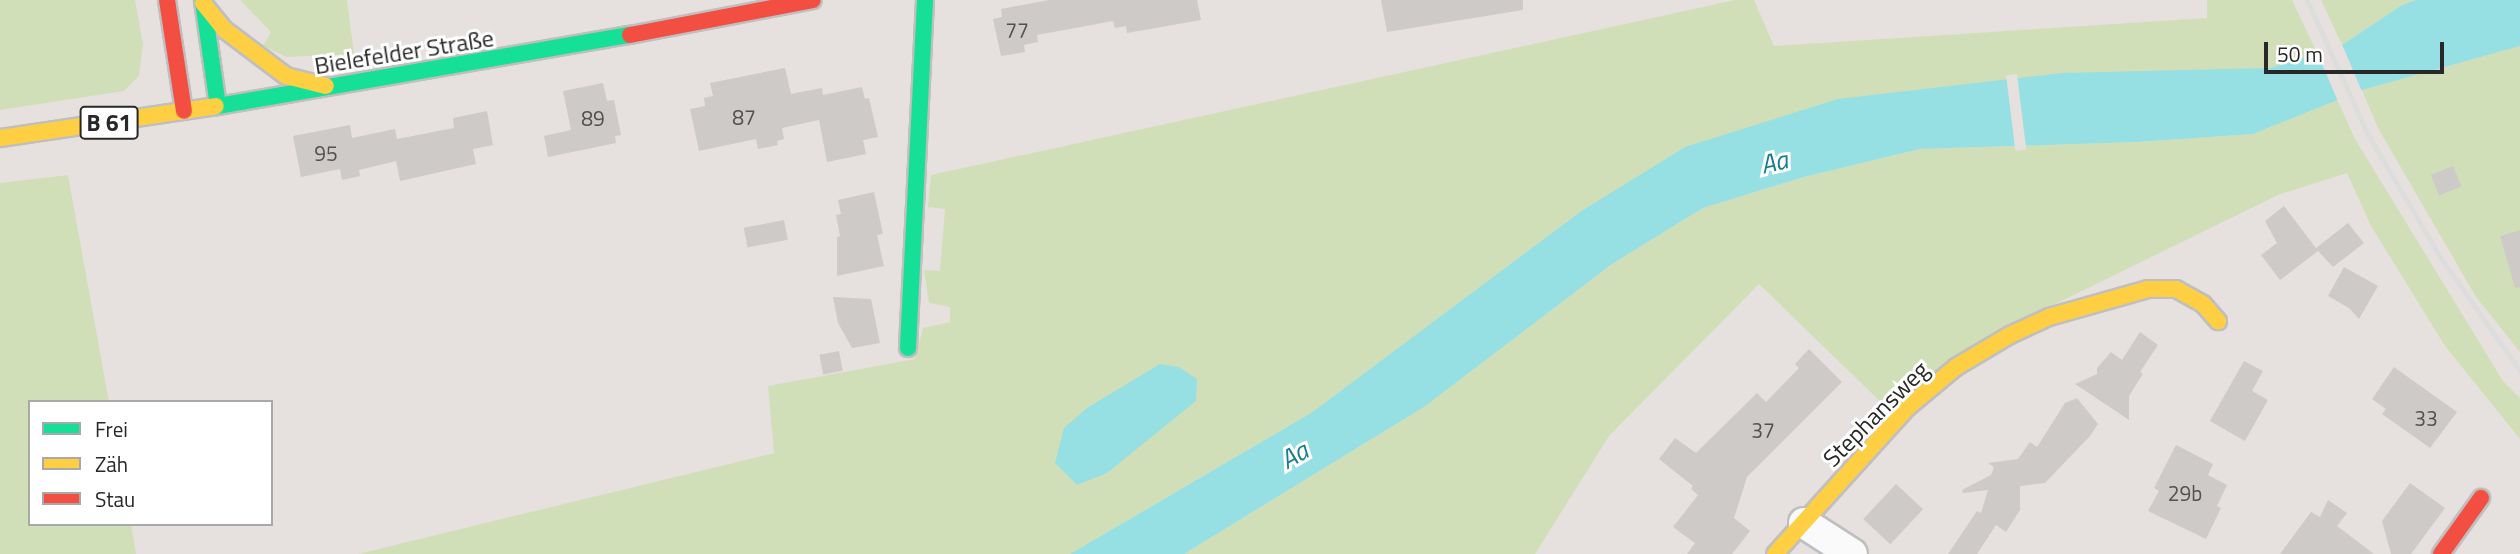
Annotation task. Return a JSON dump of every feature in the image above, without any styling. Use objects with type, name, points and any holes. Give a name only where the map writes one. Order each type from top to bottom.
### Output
[{"type":"main road","points":[[167,0],[184,111]]},
{"type":"main road","name":"Bielefelder Straße","points":[[0,138],[218,106],[502,59],[813,0]]},
{"type":"main road","points":[[908,348],[925,0]]},
{"type":"main road","points":[[203,1],[225,30],[267,64],[286,76],[326,86]]},
{"type":"main road","points":[[203,1],[218,106]]},
{"type":"main road","name":"Stephansweg","points":[[1775,554],[1908,407],[1956,367],[2010,335],[2049,317],[2148,289],[2176,289],[2203,304],[2218,321]]},
{"type":"main road","points":[[2441,554],[2481,498]]},
{"type":"street","points":[[1804,523],[1852,554]]},
{"type":"green space","points":[[0,0],[135,0],[143,44],[139,76],[124,91],[0,110]]},
{"type":"green space","points":[[240,0],[347,0],[354,54],[287,57],[263,46],[271,32]]},
{"type":"green space","points":[[1735,0],[1754,0],[1774,46],[2207,18],[2207,0],[2292,0],[2317,53],[2270,68],[2233,71],[1580,212],[1311,413],[1070,554],[358,554],[774,453],[768,386],[915,359],[923,328],[950,322],[950,307],[929,303],[924,270],[940,271],[945,209],[928,207],[931,175]]},
{"type":"green space","points":[[2321,0],[2416,0],[2402,5],[2342,45]]},
{"type":"green space","points":[[2520,46],[2520,352],[2476,297],[2378,128],[2362,90]]},
{"type":"green space","points":[[2337,99],[2355,139],[2503,381],[2520,398],[2520,439],[2445,346],[2371,226],[2347,173],[2278,195],[2039,312],[1888,409],[1759,284],[1609,436],[1535,554],[1184,554],[1424,407],[1612,264],[1703,208],[1804,177],[1920,149],[2137,142],[2252,134]]},
{"type":"green space","points":[[68,175],[109,400],[28,400],[28,526],[131,526],[136,554],[0,554],[0,183]]},
{"type":"water","name":"Aa","points":[[2416,0],[2520,0],[2520,46],[2362,90],[2253,134],[2137,142],[1920,149],[1804,177],[1703,208],[1612,264],[1424,407],[1184,554],[1070,554],[1311,413],[1580,212],[1685,147],[1838,99],[2062,73],[2270,68],[2342,45],[2402,5]]},
{"type":"water","points":[[1160,364],[1179,367],[1197,379],[1196,401],[1107,473],[1077,485],[1055,463],[1064,428],[1087,408]]},
{"type":"pier","points":[[2341,42],[2363,94],[2339,104],[2317,52]]},
{"type":"pier","points":[[2017,74],[2026,149],[2015,151],[2006,75]]},
{"type":"building","points":[[1049,0],[1197,0],[1201,20],[1127,33],[1126,26],[1115,28],[1113,21],[1037,35],[1038,42],[1024,45],[1025,52],[1001,56],[993,19],[1002,17],[1001,9]]},
{"type":"building","points":[[1381,0],[1523,0],[1523,10],[1387,32]]},
{"type":"building","points":[[785,68],[791,94],[822,88],[823,95],[862,87],[865,99],[869,98],[878,137],[863,140],[866,154],[827,162],[819,120],[782,128],[784,139],[777,141],[778,145],[758,149],[756,139],[699,151],[690,109],[705,106],[704,98],[713,96],[710,83]]},
{"type":"building","points":[[603,83],[607,101],[614,100],[621,135],[615,136],[616,143],[548,157],[544,136],[571,130],[563,91]]},
{"type":"building","points":[[487,111],[493,145],[473,149],[476,164],[400,181],[396,161],[359,170],[360,176],[342,180],[340,169],[301,177],[293,136],[350,125],[352,138],[395,129],[397,139],[454,128],[453,118]]},
{"type":"building","points":[[2453,166],[2461,186],[2439,195],[2431,175]]},
{"type":"building","points":[[874,192],[883,234],[877,235],[884,266],[837,276],[837,237],[840,236],[836,215],[841,214],[838,200]]},
{"type":"building","points":[[2284,206],[2316,248],[2348,223],[2364,243],[2333,267],[2318,251],[2280,280],[2261,255],[2277,243],[2265,221]]},
{"type":"building","points":[[784,220],[788,240],[748,247],[744,228]]},
{"type":"building","points":[[2520,230],[2520,287],[2515,288],[2500,236]]},
{"type":"building","points":[[2344,267],[2378,286],[2359,319],[2349,308],[2328,296]]},
{"type":"building","points":[[833,297],[871,299],[880,343],[852,348],[838,323]]},
{"type":"building","points":[[2140,332],[2158,345],[2140,372],[2143,374],[2129,396],[2129,420],[2075,384],[2097,374],[2097,368],[2111,352],[2122,360]]},
{"type":"building","points":[[1809,349],[1842,382],[1747,477],[1734,518],[1750,531],[1732,554],[1687,554],[1695,543],[1673,527],[1698,495],[1691,489],[1693,486],[1659,459],[1675,438],[1696,453],[1757,393],[1766,402],[1799,368],[1795,364]]},
{"type":"building","points":[[839,351],[843,371],[823,374],[819,355]]},
{"type":"building","points":[[2244,361],[2263,371],[2252,391],[2268,400],[2245,441],[2210,421]]},
{"type":"building","points":[[2394,367],[2457,412],[2430,448],[2382,414],[2386,409],[2372,399]]},
{"type":"building","points":[[2077,398],[2098,424],[2090,436],[2045,483],[2020,486],[2020,510],[2006,532],[1996,525],[1977,554],[1948,554],[1977,511],[1981,513],[1988,490],[1963,493],[1962,490],[1991,475],[1994,467],[1988,463],[2018,459],[2030,442],[2037,447],[2065,403]]},
{"type":"building","points":[[2176,445],[2213,464],[2208,475],[2227,485],[2217,506],[2221,508],[2206,539],[2148,511],[2159,491],[2154,488]]},
{"type":"building","points":[[2410,483],[2445,508],[2411,554],[2391,554],[2382,521]]},
{"type":"building","points":[[1896,484],[1923,509],[1890,544],[1863,519]]},
{"type":"building","points":[[2328,500],[2347,513],[2337,526],[2374,554],[2280,554],[2311,512],[2320,517]]},
{"type":"railway","points":[[2307,0],[2367,133],[2440,257],[2520,371]]},
{"type":"traffic: fast","points":[[908,348],[925,0]]},
{"type":"traffic: fast","points":[[203,1],[218,106]]},
{"type":"traffic: fast","points":[[218,106],[630,35]]},
{"type":"traffic: slow","points":[[203,3],[225,30],[286,76],[326,86]]},
{"type":"traffic: slow","points":[[0,138],[216,106]]},
{"type":"traffic: slow","points":[[1775,554],[1908,407],[1956,367],[2010,335],[2049,317],[2148,289],[2176,289],[2203,304],[2218,321]]},
{"type":"traffic: jam","points":[[167,0],[184,111]]},
{"type":"traffic: jam","points":[[630,35],[813,0]]},
{"type":"traffic: jam","points":[[2441,554],[2481,498]]}]
